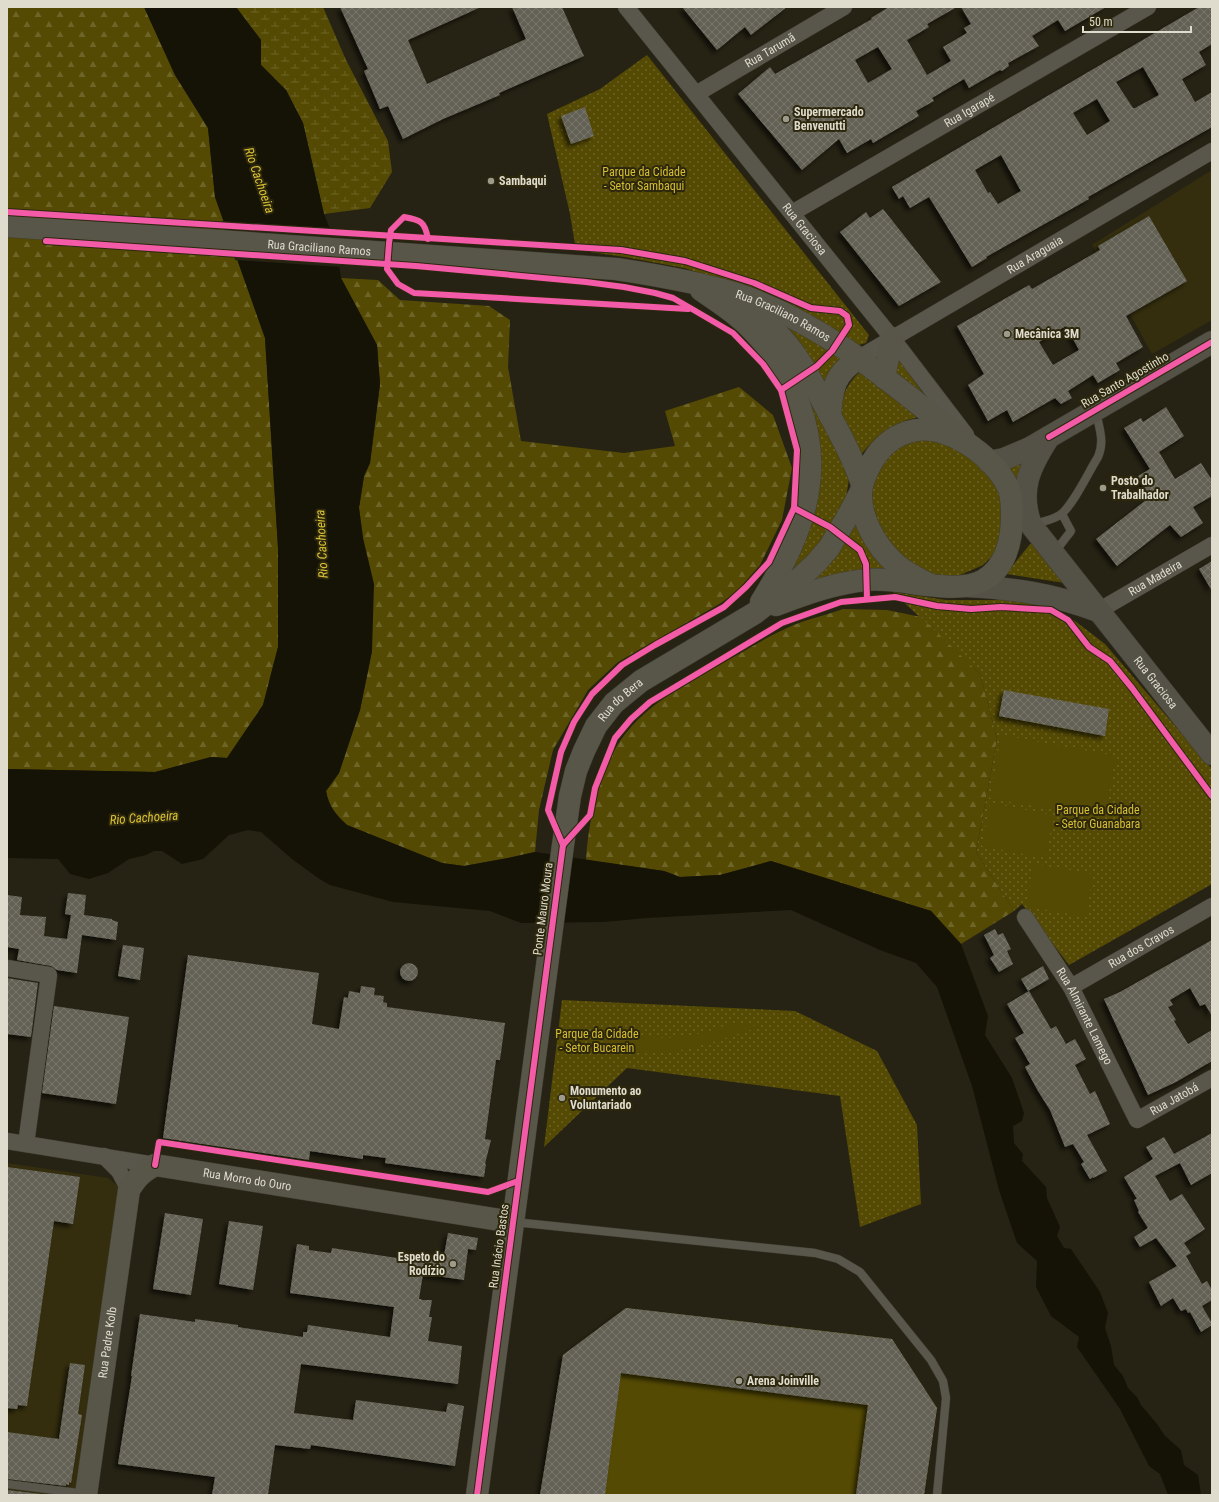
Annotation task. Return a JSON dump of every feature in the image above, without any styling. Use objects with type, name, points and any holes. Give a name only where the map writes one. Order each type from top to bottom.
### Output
[{"type":"main road","name":"Rua Graciliano Ramos","points":[[7,226],[616,269],[678,280],[736,294],[766,305],[817,331],[859,358],[980,454]]},
{"type":"main road","name":"Rua Graciliano Ramos","points":[[678,280],[734,303],[753,313],[773,328],[791,348],[830,416],[854,462],[862,488]]},
{"type":"main road","points":[[701,290],[736,315],[755,333],[774,356],[791,384],[800,405],[806,427],[810,454],[810,472],[808,491],[803,512],[792,545],[776,578],[755,613]]},
{"type":"main road","points":[[884,378],[892,338]]},
{"type":"main road","name":"Rua Santo Agostinho","points":[[980,454],[1004,459],[1017,454],[1212,342]]},
{"type":"main road","points":[[830,416],[833,390],[836,381],[841,373],[850,364],[859,358]]},
{"type":"main road","name":"Rua do Bera","points":[[562,845],[570,796],[576,771],[596,726],[614,703],[641,681],[755,613],[800,578],[816,563],[838,534],[862,488],[875,456],[886,444],[899,435],[915,430],[931,430],[951,436],[980,454]]},
{"type":"main road","name":"Rua Santo Agostinho","points":[[1028,515],[1028,477],[1035,458],[1049,437]]},
{"type":"main road","points":[[980,454],[1001,474],[1010,494],[1012,530],[1010,546]]},
{"type":"main road","points":[[862,488],[862,503],[865,517],[879,545],[887,556],[898,566],[930,585]]},
{"type":"main road","points":[[965,586],[983,580],[995,571],[1003,560],[1028,515]]},
{"type":"main road","name":"Rua Graciosa","points":[[1028,515],[1053,554],[1098,611],[1208,743]]},
{"type":"main road","name":"Rua do Bera","points":[[755,613],[823,588],[866,580],[884,579],[930,585],[965,586]]},
{"type":"main road","points":[[965,586],[1003,588],[1042,594],[1074,602],[1098,611]]},
{"type":"main road","name":"Ponte Mauro Moura","points":[[545,975],[562,845]]},
{"type":"main road","name":"Rua Inácio Bastos","points":[[477,1495],[545,975]]},
{"type":"main road","name":"Rua Padre Kolb","points":[[86,1494],[129,1190],[143,1171],[155,1165]]},
{"type":"main road","name":"Rua Morro do Ouro","points":[[155,1165],[513,1222]]},
{"type":"main road","points":[[510,1244],[500,1228],[488,1218],[510,1199],[517,1187]]},
{"type":"street","name":"Rua Graciosa","points":[[626,7],[892,338],[980,454]]},
{"type":"street","name":"Rua Igarapé","points":[[792,213],[1148,7]]},
{"type":"street","name":"Rua Tarumã","points":[[696,94],[834,10]]},
{"type":"street","name":"Rua Araguaia","points":[[859,358],[1212,151]]},
{"type":"street","name":"Rua Madeira","points":[[1098,611],[1212,545]]},
{"type":"street","name":"Rua dos Cravos","points":[[1071,987],[1212,906]]},
{"type":"street","name":"Rua Almirante Lamego","points":[[1025,916],[1071,987],[1137,1120]]},
{"type":"street","points":[[7,968],[49,975],[26,1144]]},
{"type":"street","name":"Rua Jatobá","points":[[1137,1120],[1212,1078]]},
{"type":"street","name":"Rua Morro do Ouro","points":[[7,1141],[155,1165]]},
{"type":"street","points":[[104,1156],[119,1171],[129,1190]]},
{"type":"lane","points":[[1028,515],[1054,518],[1062,514],[1070,506],[1101,448],[1102,439],[1095,410]]},
{"type":"lane","points":[[1053,554],[1071,531],[1062,514]]},
{"type":"lane","points":[[513,1222],[815,1253],[838,1259],[860,1272],[931,1360],[943,1381],[946,1398],[937,1495]]},
{"type":"lane","points":[[7,1484],[86,1494]]},
{"type":"shaded area","points":[[1212,170],[1212,320],[1152,354],[1092,245]]},
{"type":"shaded area","points":[[7,1163],[108,1178],[119,1187],[77,1495],[7,1495]]},
{"type":"green space","points":[[7,7],[144,7],[175,75],[208,128],[215,197],[265,338],[278,548],[278,647],[263,705],[227,758],[211,757],[156,772],[7,769]]},
{"type":"green space","points":[[236,7],[323,7],[346,60],[388,141],[392,172],[370,208],[324,214],[303,123],[286,90],[261,65],[261,40]]},
{"type":"green space","name":"Parque da Cidade - Setor Sambaqui","points":[[647,55],[869,335],[866,343],[855,346],[711,277],[684,268],[576,250],[570,214],[547,114],[600,89]]},
{"type":"green space","points":[[341,278],[378,280],[400,300],[489,306],[510,320],[508,367],[521,441],[624,453],[675,446],[665,411],[739,387],[773,415],[792,468],[782,520],[760,565],[738,590],[721,603],[618,662],[588,690],[553,750],[539,810],[535,852],[464,866],[442,863],[347,825],[336,814],[329,802],[326,791],[339,773],[360,710],[372,651],[363,538],[359,508],[364,476],[370,463],[380,384],[377,345]]},
{"type":"green space","points":[[781,325],[793,329],[848,360],[828,388]]},
{"type":"green space","points":[[893,351],[925,396],[892,369]]},
{"type":"green space","points":[[861,371],[918,417],[893,426],[884,432],[874,440],[860,456],[842,418],[841,411],[843,398],[848,386]]},
{"type":"green space","points":[[808,384],[849,479],[846,498],[813,556],[782,582],[819,437],[810,401],[803,387]]},
{"type":"green space","points":[[922,436],[967,448],[1005,499],[1001,547],[983,565],[958,576],[932,576],[909,566],[881,539],[871,516],[870,490],[880,465],[898,446]]},
{"type":"green space","points":[[1029,456],[1017,486],[1004,468]]},
{"type":"green space","points":[[858,516],[891,571],[795,590]]},
{"type":"green space","points":[[1030,544],[1033,544],[1065,583],[1006,574]]},
{"type":"green space","name":"Parque da Cidade - Setor Guanabara","points":[[893,592],[946,600],[1020,600],[1051,610],[1075,621],[1105,644],[1212,769],[1212,884],[1069,965],[1022,904],[1014,911],[976,852],[997,739],[980,674]]},
{"type":"green space","points":[[843,609],[887,610],[921,617],[980,674],[997,739],[976,852],[1014,911],[961,944],[931,911],[771,861],[720,875],[680,877],[664,871],[586,860],[591,818],[603,774],[615,749],[626,733],[638,720],[667,696],[765,639],[799,623]]},
{"type":"green space","points":[[1001,735],[1116,756],[1104,819],[990,798]]},
{"type":"green space","points":[[990,803],[1053,815],[1046,858],[982,846]]},
{"type":"green space","points":[[1033,864],[1093,874],[1086,917],[1026,906]]},
{"type":"green space","name":"Parque da Cidade - Setor Bucarein","points":[[562,1000],[795,1011],[877,1051],[917,1125],[921,1204],[860,1227],[840,1096],[627,1068],[544,1147]]},
{"type":"green space","points":[[736,1022],[760,1027],[686,1049],[656,1053],[630,1052],[598,1045],[610,1036],[670,1038],[703,1033]]},
{"type":"green space","name":"Arena Joinville","points":[[626,1308],[892,1339],[937,1408],[924,1495],[540,1495],[563,1355]]},
{"type":"water","name":"Rio Cachoeira","points":[[144,7],[236,7],[261,40],[261,65],[286,90],[303,123],[324,214],[336,244],[341,278],[377,345],[380,384],[370,463],[364,476],[359,508],[363,538],[374,584],[372,651],[360,710],[339,773],[326,791],[329,802],[334,810],[347,825],[442,863],[464,866],[535,852],[664,871],[680,877],[720,875],[771,861],[931,911],[961,944],[988,1016],[985,1035],[1012,1078],[1024,1113],[1022,1121],[1013,1126],[1014,1143],[1023,1154],[1022,1161],[1046,1187],[1047,1198],[1060,1227],[1057,1236],[1064,1248],[1071,1249],[1100,1292],[1108,1313],[1105,1328],[1111,1346],[1114,1365],[1123,1376],[1128,1388],[1137,1397],[1141,1405],[1165,1436],[1181,1450],[1184,1465],[1198,1475],[1201,1495],[1168,1495],[1160,1474],[1149,1466],[1120,1409],[1077,1347],[1079,1337],[1051,1316],[1036,1287],[1037,1261],[1017,1243],[999,1190],[972,1086],[937,987],[916,963],[880,950],[791,910],[647,918],[604,922],[521,923],[490,911],[393,902],[330,885],[292,859],[261,832],[248,830],[229,835],[203,859],[182,864],[162,851],[154,851],[146,855],[129,859],[108,873],[89,879],[70,874],[58,859],[7,858],[7,769],[155,772],[211,757],[227,758],[263,705],[278,647],[278,548],[265,338],[215,197],[208,128],[175,75]]},
{"type":"pier","points":[[222,221],[332,228],[338,244],[342,267],[235,260]]},
{"type":"building","points":[[340,7],[481,7],[408,40],[427,84],[526,39],[512,7],[562,7],[584,56],[499,93],[500,95],[443,119],[403,139],[388,106],[380,109],[364,71],[368,69]]},
{"type":"building","points":[[682,7],[787,7],[751,35],[745,27],[717,50]]},
{"type":"building","points":[[889,7],[957,7],[927,24],[929,27],[907,40],[927,75],[951,61],[943,47],[967,33],[964,28],[971,24],[961,7],[1106,7],[1065,31],[1058,20],[1032,36],[1039,46],[1008,63],[1009,66],[1002,71],[1000,70],[969,88],[964,79],[932,98],[934,101],[916,111],[919,116],[873,143],[871,139],[847,153],[839,139],[802,170],[738,94],[770,67],[775,74],[872,19],[871,18]],"holes":[[[878,47],[892,69],[868,83],[855,60]]]},
{"type":"building","points":[[1199,7],[1212,7],[1212,44],[1199,52],[1206,65],[1182,79],[1195,102],[1212,92],[1212,127],[1088,197],[1089,199],[986,257],[987,258],[972,267],[929,197],[910,208],[903,196],[899,199],[892,187]],"holes":[[[1143,67],[1159,95],[1133,108],[1116,82]],[[1097,99],[1110,121],[1087,135],[1073,113]],[[1001,155],[1021,191],[998,204],[990,192],[988,193],[975,170]]]},
{"type":"building","points":[[585,107],[594,136],[571,144],[561,116]]},
{"type":"building","points":[[883,209],[941,282],[899,306],[840,232],[866,212],[870,218]]},
{"type":"building","points":[[1149,216],[1187,281],[1126,316],[1143,347],[1116,363],[1120,370],[1098,383],[1093,375],[1068,391],[1072,398],[1061,404],[1055,398],[1013,422],[1007,410],[988,421],[968,385],[984,374],[957,326],[1029,285],[1032,289],[1100,250],[1098,246]],"holes":[[[1066,326],[1079,350],[1053,365],[1039,342]]]},
{"type":"building","points":[[1166,407],[1184,436],[1159,452],[1175,479],[1201,463],[1212,480],[1212,496],[1193,507],[1203,523],[1181,537],[1170,525],[1117,566],[1096,539],[1150,497],[1138,476],[1150,469],[1124,428],[1141,418],[1143,422]]},
{"type":"building","points":[[1212,561],[1212,591],[1199,569]]},
{"type":"building","points":[[1004,690],[1109,709],[1105,736],[999,716]]},
{"type":"building","points":[[68,893],[86,895],[84,915],[112,919],[118,922],[116,940],[82,935],[77,973],[57,970],[51,966],[17,960],[19,949],[7,947],[7,895],[22,897],[20,915],[46,917],[44,936],[67,939],[71,915],[65,914]]},
{"type":"building","points":[[995,929],[998,935],[1003,933],[1011,949],[1007,951],[1013,964],[999,972],[990,958],[994,955],[984,935]]},
{"type":"building","points":[[1212,940],[1212,1016],[1205,1004],[1200,1006],[1190,988],[1170,1000],[1173,1005],[1168,1007],[1176,1020],[1174,1021],[1188,1044],[1212,1030],[1212,1061],[1176,1082],[1148,1095],[1104,999],[1120,992]]},
{"type":"building","points":[[123,945],[144,948],[140,980],[118,976]]},
{"type":"building","points":[[188,955],[319,973],[312,1024],[339,1029],[344,997],[348,998],[349,991],[360,993],[361,986],[375,988],[374,995],[384,996],[383,1002],[387,1003],[387,1007],[505,1023],[500,1060],[496,1060],[485,1139],[491,1140],[485,1164],[484,1177],[385,1163],[386,1158],[363,1155],[363,1159],[310,1151],[309,1160],[163,1138]]},
{"type":"building","points":[[409,963],[415,966],[418,972],[415,978],[409,981],[403,978],[400,972],[403,966]]},
{"type":"building","points":[[1043,966],[1049,979],[1028,991],[1021,979]]},
{"type":"building","points":[[7,978],[38,983],[31,1037],[7,1034]]},
{"type":"building","points":[[1029,991],[1051,1029],[1056,1026],[1066,1044],[1075,1039],[1086,1059],[1075,1065],[1090,1094],[1095,1091],[1110,1124],[1087,1135],[1107,1171],[1090,1179],[1081,1164],[1084,1162],[1073,1144],[1065,1147],[1050,1110],[1025,1067],[1030,1064],[1015,1038],[1024,1033],[1007,1004]]},
{"type":"building","points":[[54,1006],[129,1017],[116,1104],[42,1093]]},
{"type":"building","points":[[1212,1133],[1212,1173],[1191,1185],[1180,1163],[1155,1176],[1170,1201],[1182,1194],[1205,1229],[1184,1243],[1191,1253],[1186,1256],[1202,1284],[1207,1281],[1212,1290],[1212,1300],[1202,1306],[1212,1325],[1201,1332],[1190,1312],[1188,1313],[1186,1309],[1181,1311],[1173,1298],[1161,1306],[1149,1282],[1177,1266],[1156,1238],[1140,1247],[1134,1237],[1148,1228],[1138,1212],[1139,1211],[1134,1200],[1137,1199],[1124,1177],[1153,1159],[1146,1147],[1164,1137],[1174,1154]]},
{"type":"building","points":[[7,1167],[80,1177],[73,1224],[54,1221],[27,1406],[18,1405],[17,1409],[7,1408]]},
{"type":"building","points":[[165,1213],[203,1219],[191,1295],[153,1289]]},
{"type":"building","points":[[229,1221],[263,1226],[253,1290],[219,1284]]},
{"type":"building","points":[[448,1233],[478,1238],[476,1250],[468,1249],[464,1280],[423,1274],[419,1299],[432,1300],[429,1317],[432,1317],[428,1341],[462,1346],[458,1384],[301,1364],[294,1413],[353,1420],[356,1400],[446,1412],[448,1403],[464,1406],[455,1466],[311,1445],[310,1449],[275,1445],[268,1495],[212,1495],[215,1477],[118,1464],[140,1314],[195,1322],[195,1319],[238,1325],[238,1327],[303,1337],[303,1332],[307,1332],[308,1325],[390,1337],[394,1307],[290,1293],[297,1244],[309,1246],[309,1250],[331,1253],[332,1248],[397,1258],[398,1254],[443,1261]]},
{"type":"building","points":[[626,1308],[892,1339],[937,1408],[924,1495],[856,1495],[868,1405],[621,1373],[605,1495],[540,1495],[563,1355]]},
{"type":"building","points":[[70,1363],[85,1365],[78,1414],[82,1415],[71,1483],[69,1482],[69,1485],[66,1484],[66,1486],[7,1479],[7,1432],[59,1439]]},
{"type":"building","points":[[7,1490],[50,1495],[7,1495]]},
{"type":"cycle path","points":[[7,212],[621,250],[685,261],[754,283],[811,308],[840,311],[847,316],[849,325],[832,351],[817,366],[781,390]]},
{"type":"cycle path","points":[[428,239],[425,228],[421,222],[414,219],[404,217],[391,230],[387,269],[398,284],[414,293],[688,309]]},
{"type":"cycle path","points":[[46,241],[416,266],[624,287],[673,298],[733,333],[763,364],[781,390],[797,450],[794,508],[769,562],[746,587],[724,607],[622,665],[592,694],[574,722],[561,752],[548,810],[563,845]]},
{"type":"cycle path","points":[[1049,437],[1212,342]]},
{"type":"cycle path","points":[[794,508],[830,527],[860,550],[866,564],[867,599]]},
{"type":"cycle path","points":[[563,845],[590,815],[595,788],[615,738],[631,719],[650,702],[782,623],[841,602],[895,597],[937,606],[971,609],[1001,607],[1051,610],[1068,620],[1089,647],[1110,661],[1132,688],[1212,796]]},
{"type":"cycle path","points":[[477,1495],[563,845]]},
{"type":"cycle path","points":[[155,1165],[159,1142],[488,1192],[518,1181]]},
{"type":"place","name":"Supermercado Benvenutti","points":[[786,119]]},
{"type":"place","name":"Sambaqui","points":[[491,181]]},
{"type":"place","name":"Mecânica 3M","points":[[1007,334]]},
{"type":"place","name":"Posto do Trabalhador","points":[[1103,488]]},
{"type":"place","name":"Monumento ao Voluntariado","points":[[562,1098]]},
{"type":"place","name":"Espeto do Rodízio","points":[[453,1264]]},
{"type":"place","name":"Arena Joinville","points":[[739,1381]]}]
